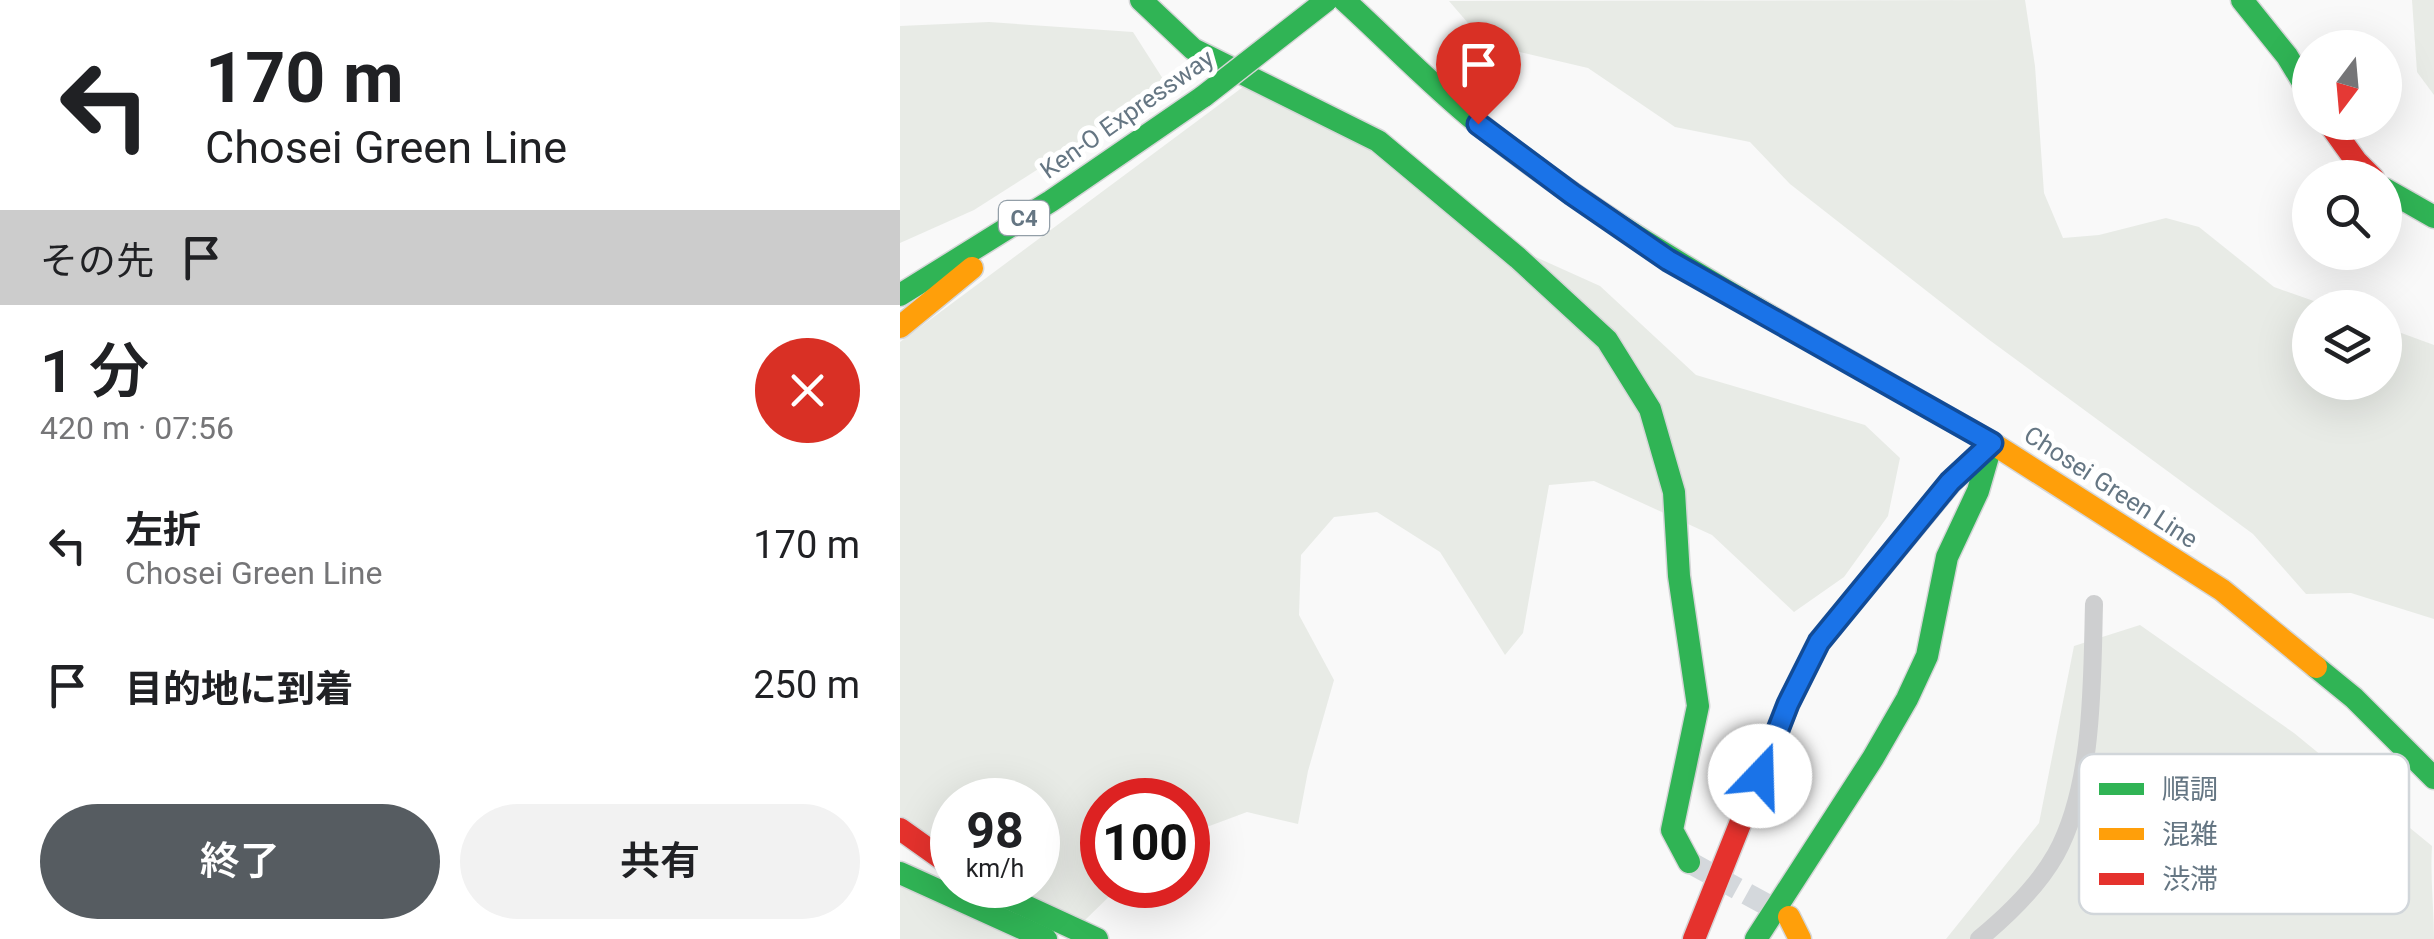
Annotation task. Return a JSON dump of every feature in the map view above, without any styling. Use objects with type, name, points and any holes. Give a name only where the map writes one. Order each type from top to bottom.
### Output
[{"type":"main road","points":[[1141,0],[1193,49],[1378,141],[1518,258],[1606,340],[1650,410],[1674,492],[1680,576],[1698,706],[1672,830],[1689,862]]},
{"type":"main road","name":"Ken-O Expressway","points":[[900,295],[1051,202],[1146,137],[1327,0]]},
{"type":"main road","name":"Chosei Green Line","points":[[1344,0],[1478,124],[1668,260],[1992,443],[2222,590],[2354,698],[2434,778]]},
{"type":"main road","points":[[2242,0],[2292,64]]},
{"type":"main road","points":[[900,327],[1146,137]]},
{"type":"main road","points":[[2402,199],[2434,217]]},
{"type":"main road","points":[[900,273],[1016,205],[1051,202]]},
{"type":"main road","points":[[1694,939],[1788,704],[1819,642],[1950,482],[1992,443]]},
{"type":"main road","points":[[1756,939],[1908,699],[1927,656],[1948,557],[1978,491],[1992,443]]},
{"type":"main road","points":[[900,829],[930,852]]},
{"type":"main road","points":[[900,848],[930,860]]},
{"type":"main road","points":[[900,872],[1046,939]]},
{"type":"main road","points":[[1030,908],[1097,939]]},
{"type":"main road","points":[[1788,917],[1800,939]]},
{"type":"street","points":[[2083,754],[2094,604]]},
{"type":"street","points":[[1979,939],[2006,915],[2056,856],[2072,820],[2079,779]]},
{"type":"shaded area","points":[[2025,0],[2035,66],[2044,193],[2063,238],[2099,235],[2166,218],[2199,227],[2274,287],[2292,293],[2292,400],[2402,400],[2402,333],[2434,345],[2434,619],[2351,593],[2306,594],[2253,534],[1988,339],[1790,184],[1750,142],[1675,127],[1588,68],[1486,44],[1449,1]]},
{"type":"shaded area","points":[[2412,0],[2434,0],[2434,95],[2417,72]]},
{"type":"shaded area","points":[[989,22],[1133,32],[1163,79],[1101,129],[974,210],[900,243],[900,26]]},
{"type":"shaded area","points":[[1247,84],[1364,141],[1469,227],[1600,286],[1696,375],[1865,425],[1900,458],[1888,516],[1844,577],[1794,612],[1712,535],[1594,481],[1549,485],[1523,633],[1505,655],[1440,552],[1377,512],[1334,517],[1301,555],[1299,615],[1334,680],[1308,771],[1298,824],[1247,812],[1210,826],[1210,778],[1080,778],[1080,908],[1097,908],[1083,922],[1053,908],[1060,908],[1060,778],[930,778],[930,838],[900,816],[900,342]]},
{"type":"shaded area","points":[[2140,625],[2320,754],[2079,754],[2079,914],[2409,914],[2409,827],[2432,846],[2434,939],[1946,939],[2039,823],[2074,646]]},
{"type":"shaded area","points":[[900,879],[930,892],[930,908],[965,908],[1034,939],[900,939]]},
{"type":"tunnel","points":[[1689,862],[1787,916]]},
{"type":"traffic: fast","points":[[1141,0],[1193,49],[1378,141],[1518,258],[1607,340],[1650,409],[1674,492],[1679,576],[1698,706],[1672,830],[1689,862]]},
{"type":"traffic: fast","points":[[1204,96],[1327,0]]},
{"type":"traffic: fast","points":[[1344,0],[1462,109],[1572,194],[1670,257],[1871,374]]},
{"type":"traffic: fast","points":[[2242,0],[2292,64]]},
{"type":"traffic: fast","points":[[900,295],[1051,201],[1204,96]]},
{"type":"traffic: fast","points":[[2402,199],[2434,217]]},
{"type":"traffic: fast","points":[[1756,939],[1907,699],[1927,656],[1947,557],[1978,491],[1991,446]]},
{"type":"traffic: fast","points":[[2316,667],[2354,698],[2434,778]]},
{"type":"traffic: fast","points":[[900,873],[1046,939]]},
{"type":"traffic: fast","points":[[1030,908],[1097,939]]},
{"type":"traffic: slow","points":[[900,327],[972,268]]},
{"type":"traffic: slow","points":[[1871,374],[1992,443],[2222,590],[2316,667]]},
{"type":"traffic: slow","points":[[1832,626],[1950,483],[1992,443]]},
{"type":"traffic: slow","points":[[1789,917],[1800,939]]},
{"type":"traffic: jam","points":[[2341,140],[2355,160]]},
{"type":"traffic: jam","points":[[1694,939],[1788,704],[1819,642],[1832,626]]},
{"type":"traffic: jam","points":[[900,829],[930,850]]},
{"type":"route","points":[[1478,124],[1668,260],[1992,443],[1950,482],[1819,642],[1788,704],[1760,776]]}]
